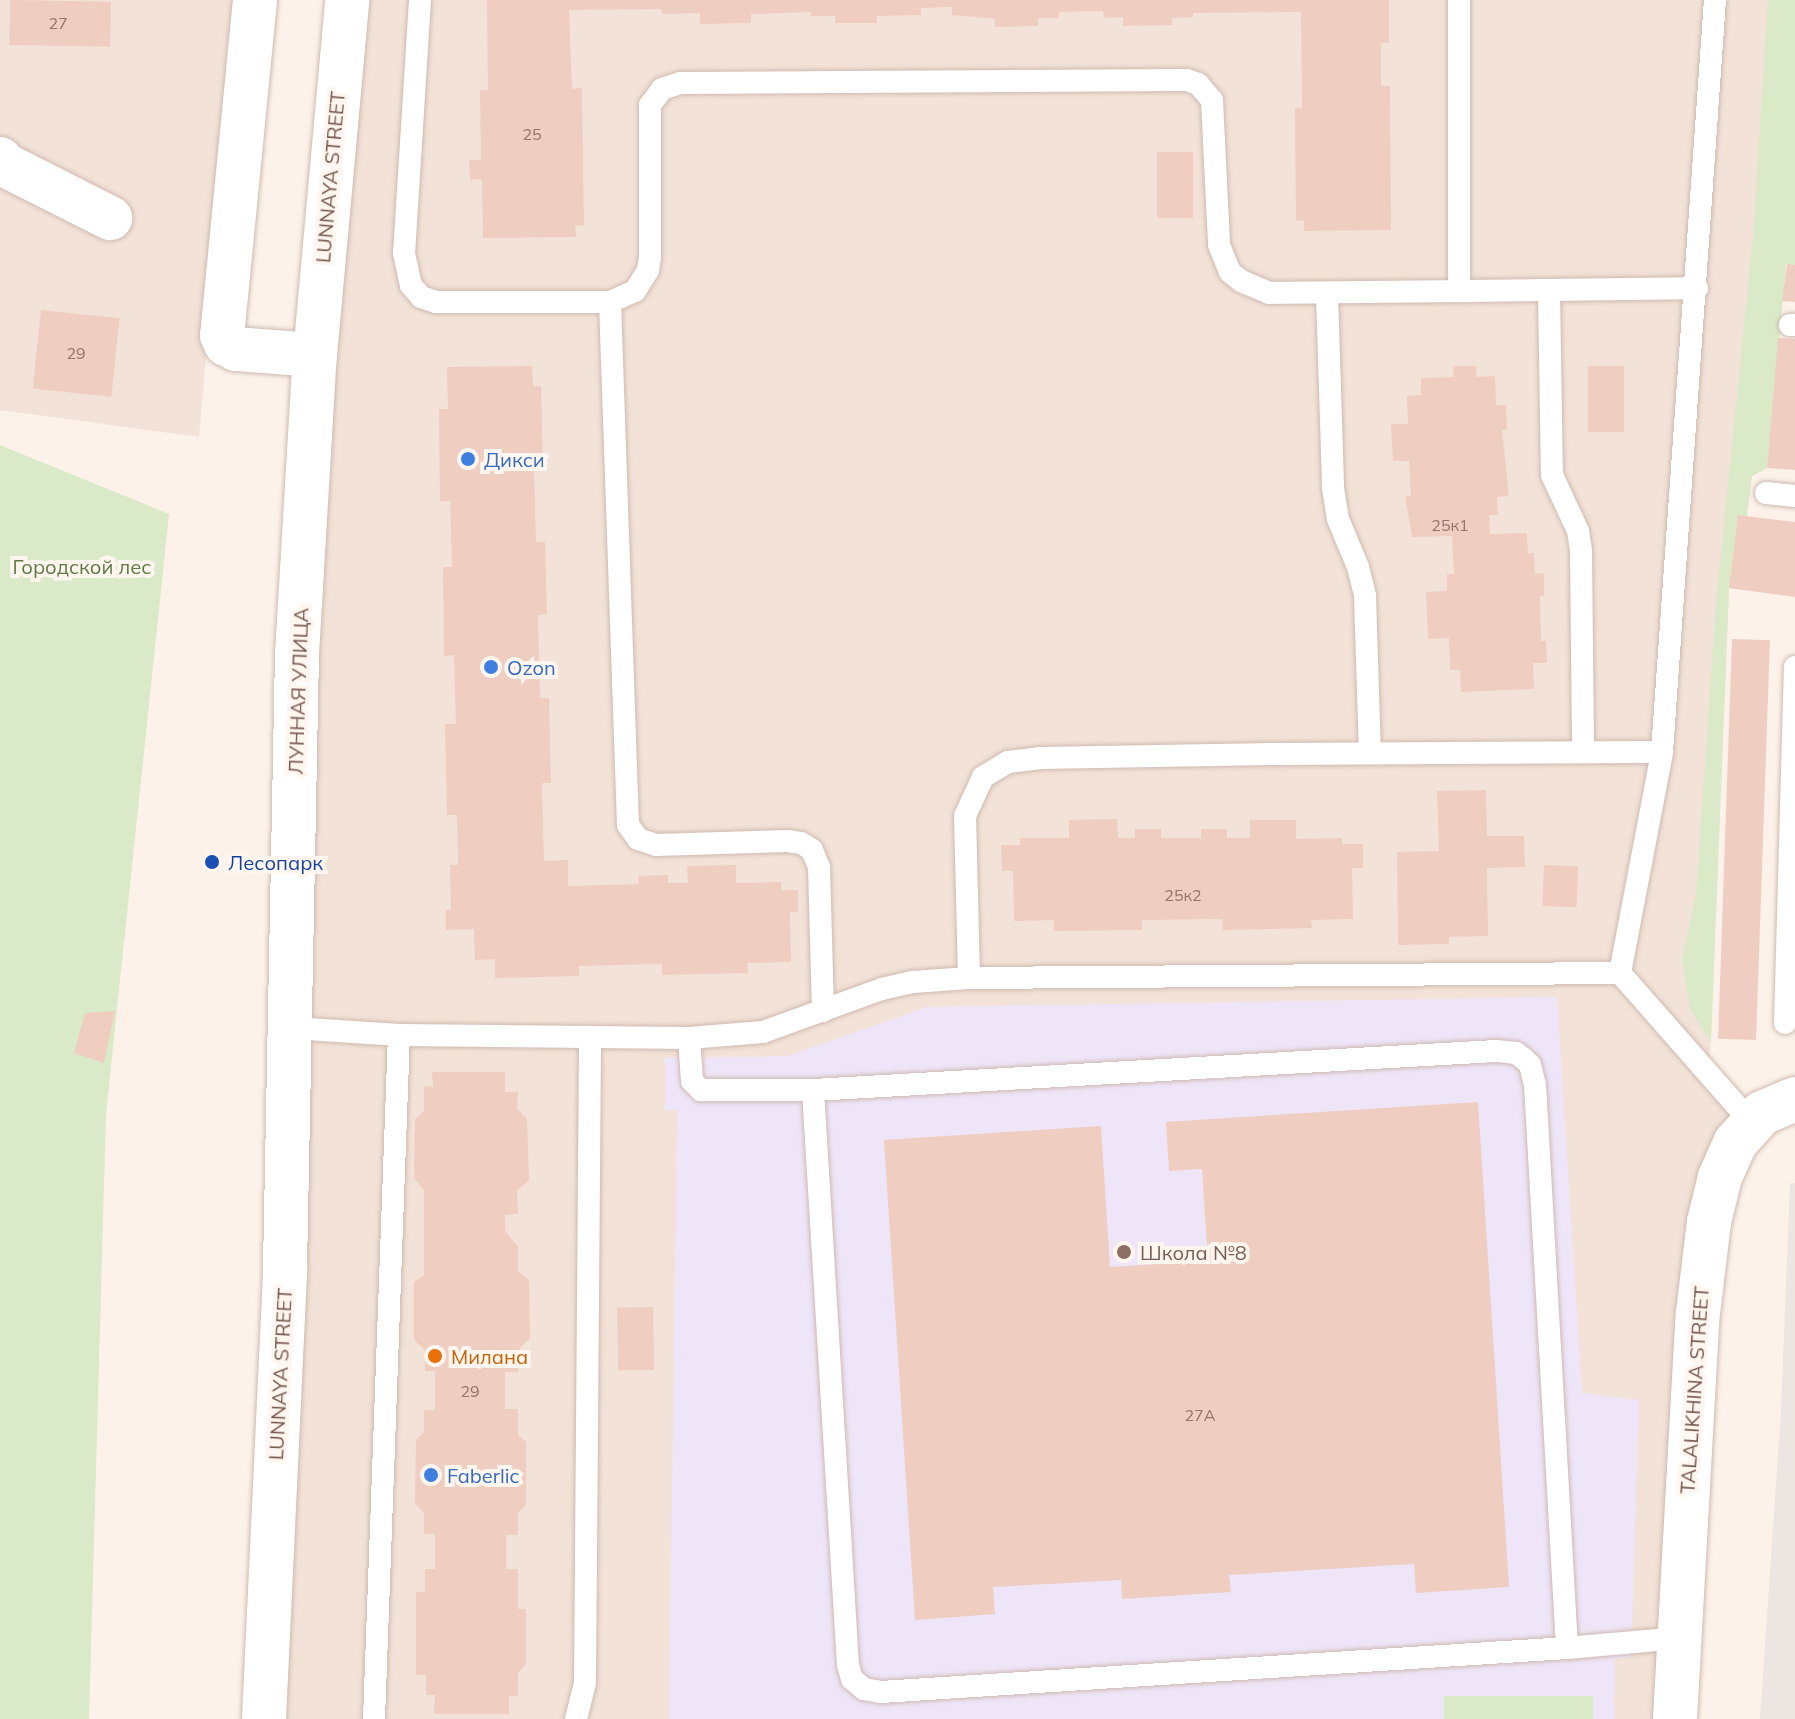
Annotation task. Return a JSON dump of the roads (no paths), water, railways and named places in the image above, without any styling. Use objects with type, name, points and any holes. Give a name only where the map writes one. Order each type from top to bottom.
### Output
[{"type":"street","points":[[255,0],[222,335],[226,344],[236,349],[315,355]]},
{"type":"street","name":"LUNNAYA STREET","points":[[315,355],[347,0]]},
{"type":"street","points":[[0,159],[5,165],[110,218]]},
{"type":"street","name":"ЛУННАЯ УЛИЦА","points":[[292,1028],[297,654],[315,355]]},
{"type":"street","name":"LUNNAYA STREET","points":[[264,1719],[285,1268],[292,1028]]},
{"type":"street","name":"TALALIKHINA STREET","points":[[1675,1719],[1704,1253],[1720,1177],[1735,1143],[1762,1113],[1795,1099]]},
{"type":"lane","points":[[420,0],[404,235],[405,265],[411,285],[421,297],[436,302],[610,302],[635,291],[648,270],[650,105],[662,89],[671,85],[711,83],[1187,80],[1198,84],[1212,100],[1216,230],[1230,272],[1254,289],[1269,293],[1327,294],[1697,288]]},
{"type":"lane","points":[[1459,0],[1459,291]]},
{"type":"lane","points":[[1620,973],[1662,752],[1715,0]]},
{"type":"lane","points":[[1549,290],[1552,475],[1578,531],[1581,551],[1583,752]]},
{"type":"lane","points":[[1327,294],[1333,488],[1338,519],[1358,567],[1365,596],[1370,752]]},
{"type":"lane","points":[[610,302],[628,825],[638,839],[656,845],[787,841],[801,843],[812,850],[819,867],[823,1011]]},
{"type":"lane","points":[[1766,493],[1795,496]]},
{"type":"lane","points":[[1785,1023],[1794,676]]},
{"type":"lane","points":[[969,978],[965,816],[975,788],[995,768],[1023,759],[1370,752],[1662,752]]},
{"type":"lane","points":[[292,1028],[399,1035],[689,1038],[763,1032],[897,985],[969,978],[1620,973],[1752,1123]]},
{"type":"lane","points":[[374,1719],[399,1035]]},
{"type":"lane","points":[[689,1038],[690,1074],[695,1087],[701,1090],[813,1090],[1496,1051],[1516,1053],[1530,1065],[1535,1085],[1567,1648]]},
{"type":"lane","points":[[576,1719],[585,1682],[590,1039]]},
{"type":"lane","points":[[813,1090],[848,1665],[857,1684],[881,1692],[1680,1638]]},
{"type":"place","name":"Дикси","points":[[468,459]]},
{"type":"place","name":"Ozon","points":[[491,667]]},
{"type":"place","name":"Лесопарк","points":[[212,862]]},
{"type":"place","name":"Школа №8","points":[[1124,1252]]},
{"type":"place","name":"Милана","points":[[435,1356]]},
{"type":"place","name":"Faberlic","points":[[431,1475]]},
{"type":"park label","name":"Городской лес","points":[[82,566]]}]
